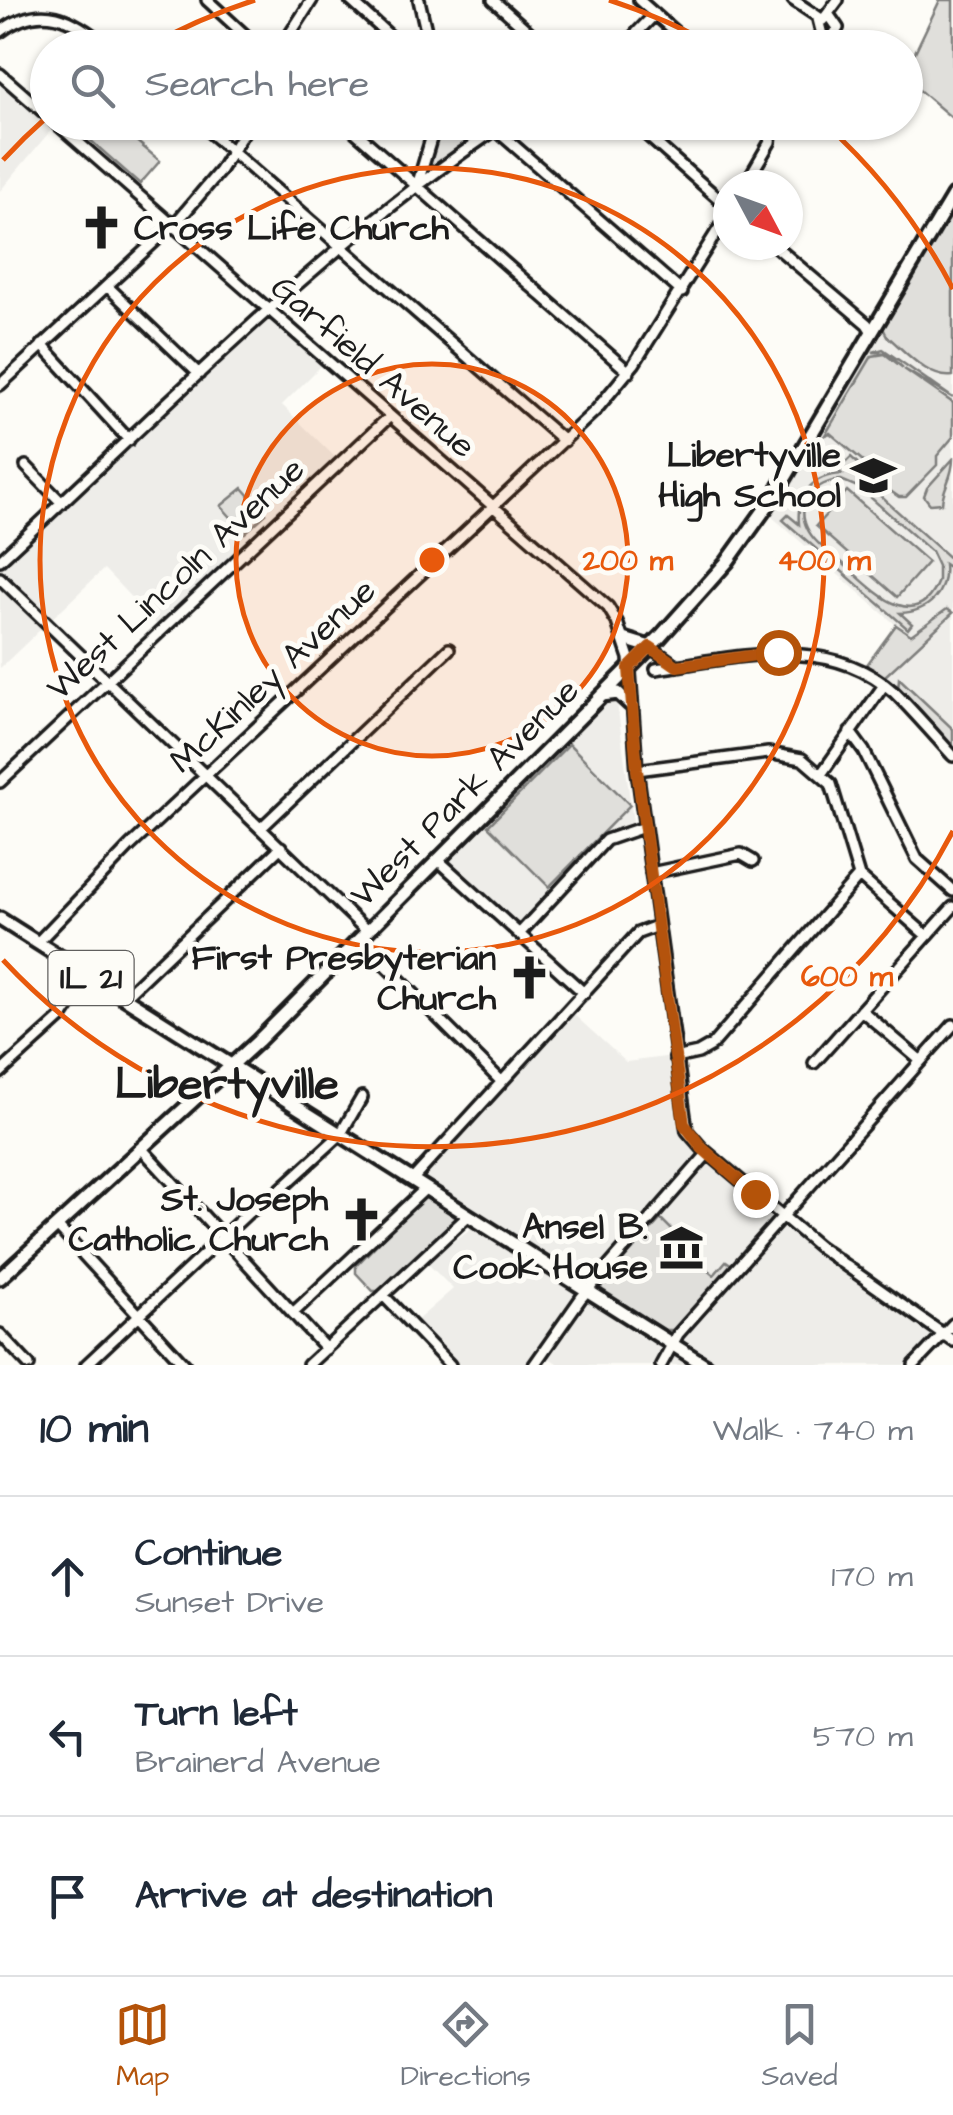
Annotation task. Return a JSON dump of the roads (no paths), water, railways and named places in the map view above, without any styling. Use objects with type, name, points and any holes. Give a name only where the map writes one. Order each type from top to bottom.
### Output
[{"type":"main road","name":"West Park Avenue","points":[[0,1278],[230,1066],[363,935],[660,637],[729,559],[775,495],[953,196]]},
{"type":"main road","points":[[624,639],[650,647]]},
{"type":"main road","points":[[602,695],[618,693],[630,704]]},
{"type":"main road","name":"IL 21","points":[[0,919],[705,1365]]},
{"type":"street","points":[[207,0],[240,30]]},
{"type":"street","points":[[293,30],[312,0]]},
{"type":"street","points":[[350,0],[383,30]]},
{"type":"street","points":[[420,0],[426,30]]},
{"type":"street","points":[[493,0],[527,30]]},
{"type":"street","points":[[639,0],[672,30]]},
{"type":"street","points":[[793,0],[824,17],[838,0]]},
{"type":"street","points":[[0,32],[35,9],[54,8],[87,30]]},
{"type":"street","points":[[639,30],[654,14]]},
{"type":"street","points":[[0,74],[30,100]]},
{"type":"street","name":"Garfield Avenue","points":[[75,140],[608,607],[624,639],[629,668],[637,770],[684,1124],[708,1154],[818,1246],[953,1341]]},
{"type":"street","points":[[218,140],[564,441]]},
{"type":"street","points":[[0,384],[172,226],[200,197],[239,140]]},
{"type":"street","points":[[365,140],[629,372]]},
{"type":"street","points":[[417,186],[431,140]]},
{"type":"street","points":[[0,560],[266,311],[341,246],[482,140]]},
{"type":"street","points":[[507,140],[682,292]]},
{"type":"street","points":[[653,140],[713,193]]},
{"type":"street","points":[[754,170],[770,140]]},
{"type":"street","name":"McKinley Avenue","points":[[38,943],[130,846],[596,410],[629,372],[713,239]]},
{"type":"street","points":[[792,260],[868,324],[872,332]]},
{"type":"street","points":[[107,286],[199,374]]},
{"type":"street","points":[[42,346],[130,440]]},
{"type":"street","name":"West Lincoln Avenue","points":[[0,782],[389,416]]},
{"type":"street","points":[[26,466],[62,504]]},
{"type":"street","points":[[0,578],[281,847],[501,1081]]},
{"type":"street","points":[[660,637],[663,654]]},
{"type":"street","points":[[650,647],[677,666]]},
{"type":"street","points":[[261,828],[449,649]]},
{"type":"street","points":[[656,669],[778,652],[834,661],[884,685],[953,756]]},
{"type":"street","points":[[822,773],[884,685]]},
{"type":"street","points":[[850,732],[864,751],[917,858],[953,892]]},
{"type":"street","points":[[637,770],[768,753],[802,759],[830,784],[859,876],[928,936]]},
{"type":"street","points":[[520,934],[606,840],[644,827]]},
{"type":"street","points":[[123,998],[281,847]]},
{"type":"street","points":[[651,873],[741,854],[754,861]]},
{"type":"street","points":[[438,860],[584,993]]},
{"type":"street","points":[[675,1058],[712,1045],[859,876]]},
{"type":"street","points":[[814,1063],[953,907]]},
{"type":"street","points":[[412,1180],[638,934],[658,926]]},
{"type":"street","points":[[0,1073],[63,1016],[89,977]]},
{"type":"street","points":[[861,1010],[921,1061]]},
{"type":"street","points":[[662,1365],[678,1334],[953,1025]]},
{"type":"street","points":[[943,1036],[953,1046]]},
{"type":"street","points":[[86,1365],[340,1135],[362,1097]]},
{"type":"street","points":[[142,1149],[326,1349]]},
{"type":"street","points":[[534,1365],[587,1291],[708,1154]]},
{"type":"street","points":[[293,1313],[426,1189]]},
{"type":"street","points":[[308,1365],[468,1216]]},
{"type":"street","points":[[57,1226],[185,1365]]},
{"type":"street","points":[[383,1296],[450,1365]]},
{"type":"street","points":[[914,1365],[953,1324]]},
{"type":"street","points":[[0,1334],[29,1365]]},
{"type":"place","name":"Cross Life Church","points":[[101,228]]},
{"type":"place","name":"Libertyville High School","points":[[874,475]]},
{"type":"place","name":"First Presbyterian Church","points":[[529,978]]},
{"type":"place","name":"St. Joseph Catholic Church","points":[[361,1219]]},
{"type":"place","name":"Ansel B. Cook House","points":[[681,1247]]},
{"type":"district","name":"Libertyville","points":[[227,1085]]}]
